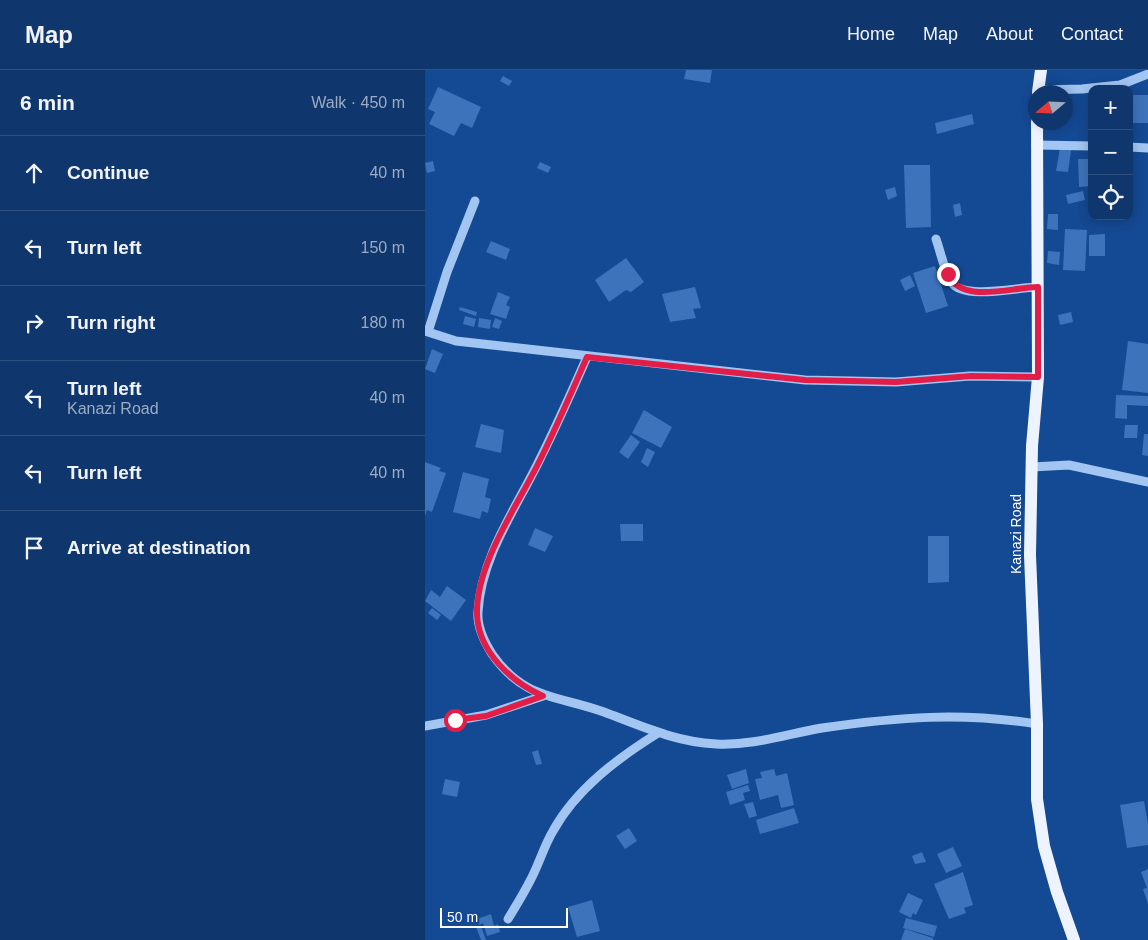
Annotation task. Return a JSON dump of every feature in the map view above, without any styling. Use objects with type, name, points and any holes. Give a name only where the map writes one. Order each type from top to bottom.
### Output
[{"type":"main road","points":[[1039,85],[1041,70]]},
{"type":"main road","name":"Kanazi Road","points":[[1037,130],[1038,377],[1031,467],[1030,555],[1037,724],[1037,799],[1045,846],[1057,892],[1074,940]]},
{"type":"street","points":[[1073,88],[1120,85],[1148,74]]},
{"type":"street","points":[[1036,145],[1088,146]]},
{"type":"street","points":[[1133,147],[1148,148]]},
{"type":"street","points":[[475,201],[447,272],[427,332],[456,341],[805,380],[896,382],[971,376],[1038,377]]},
{"type":"street","points":[[936,239],[952,283],[959,288],[969,292],[1038,287]]},
{"type":"street","points":[[587,357],[540,460],[497,542],[481,583],[477,615],[485,643],[503,669],[527,688],[543,696],[603,712],[658,733],[687,741],[717,744],[749,743],[800,732],[913,716],[966,716],[1037,724]]},
{"type":"street","points":[[1031,467],[1069,465],[1148,482]]},
{"type":"street","points":[[425,726],[486,716],[543,696]]},
{"type":"street","points":[[508,919],[531,879],[553,830],[568,807],[586,787],[634,748],[658,733]]},
{"type":"building","points":[[686,70],[712,70],[710,83],[684,79]]},
{"type":"building","points":[[503,76],[512,81],[509,86],[500,81]]},
{"type":"building","points":[[438,87],[481,107],[472,128],[461,123],[454,136],[429,124],[435,112],[428,109]]},
{"type":"building","points":[[1133,95],[1148,95],[1148,123],[1133,123]]},
{"type":"building","points":[[972,114],[974,124],[937,134],[935,123]]},
{"type":"building","points":[[1060,148],[1071,150],[1068,172],[1056,171]]},
{"type":"building","points":[[1078,159],[1088,159],[1088,186],[1079,187]]},
{"type":"building","points":[[433,161],[435,171],[427,173],[425,163]]},
{"type":"building","points":[[540,162],[551,167],[548,173],[537,168]]},
{"type":"building","points":[[904,165],[930,165],[931,227],[906,228]]},
{"type":"building","points":[[895,187],[897,196],[888,200],[885,190]]},
{"type":"building","points":[[1083,191],[1085,200],[1068,204],[1066,195]]},
{"type":"building","points":[[960,203],[962,215],[955,217],[953,205]]},
{"type":"building","points":[[1048,214],[1058,214],[1058,230],[1047,229]]},
{"type":"building","points":[[1065,229],[1087,230],[1085,271],[1063,270]]},
{"type":"building","points":[[1105,234],[1105,256],[1089,256],[1089,235]]},
{"type":"building","points":[[491,241],[510,249],[506,260],[486,252]]},
{"type":"building","points":[[1048,251],[1060,252],[1059,265],[1047,263]]},
{"type":"building","points":[[626,258],[644,282],[631,292],[626,290],[609,302],[595,280]]},
{"type":"building","points":[[935,266],[948,306],[926,313],[913,273]]},
{"type":"building","points":[[910,275],[915,286],[905,291],[900,280]]},
{"type":"building","points":[[695,287],[701,308],[693,309],[696,318],[670,322],[662,294]]},
{"type":"building","points":[[498,292],[510,297],[506,305],[510,307],[506,319],[490,314]]},
{"type":"building","points":[[460,307],[477,312],[476,316],[459,310]]},
{"type":"building","points":[[1071,312],[1073,322],[1060,325],[1058,315]]},
{"type":"building","points":[[465,316],[476,319],[474,327],[463,324]]},
{"type":"building","points":[[479,318],[491,320],[490,329],[478,327]]},
{"type":"building","points":[[495,318],[502,321],[499,329],[492,327]]},
{"type":"building","points":[[1128,341],[1148,344],[1148,393],[1122,390]]},
{"type":"building","points":[[432,349],[443,354],[435,373],[425,369]]},
{"type":"building","points":[[1116,395],[1148,396],[1148,406],[1127,405],[1127,419],[1115,418]]},
{"type":"building","points":[[644,410],[672,427],[661,448],[632,433]]},
{"type":"building","points":[[481,424],[504,430],[501,453],[475,447]]},
{"type":"building","points":[[1125,425],[1138,425],[1137,438],[1124,438]]},
{"type":"building","points":[[1144,434],[1148,434],[1148,456],[1142,455]]},
{"type":"building","points":[[631,435],[640,442],[628,459],[619,452]]},
{"type":"building","points":[[647,448],[655,452],[648,467],[641,462]]},
{"type":"building","points":[[425,462],[441,468],[439,471],[446,473],[432,512],[427,510],[425,516]]},
{"type":"building","points":[[463,472],[489,479],[485,497],[491,499],[488,513],[482,511],[480,519],[453,512]]},
{"type":"building","points":[[620,524],[643,524],[643,541],[621,541]]},
{"type":"building","points":[[535,528],[553,536],[545,552],[528,545]]},
{"type":"building","points":[[928,536],[949,536],[949,582],[928,583]]},
{"type":"building","points":[[447,586],[466,600],[451,621],[425,601],[431,590],[440,597]]},
{"type":"building","points":[[432,608],[441,615],[437,620],[428,613]]},
{"type":"building","points":[[538,750],[542,764],[536,765],[532,752]]},
{"type":"building","points":[[746,769],[749,783],[732,789],[727,775]]},
{"type":"building","points":[[774,769],[776,776],[787,773],[794,805],[781,808],[778,795],[760,800],[755,779],[762,778],[760,772]]},
{"type":"building","points":[[445,779],[460,782],[457,797],[442,794]]},
{"type":"building","points":[[748,785],[750,791],[743,793],[745,800],[730,805],[726,792]]},
{"type":"building","points":[[1144,801],[1148,824],[1148,845],[1127,848],[1120,805]]},
{"type":"building","points":[[753,802],[757,816],[749,818],[744,804]]},
{"type":"building","points":[[794,808],[799,823],[760,834],[756,820]]},
{"type":"building","points":[[629,828],[637,841],[625,849],[616,836]]},
{"type":"building","points":[[953,847],[962,866],[946,873],[937,854]]},
{"type":"building","points":[[922,852],[926,862],[915,864],[912,856]]},
{"type":"building","points":[[1148,869],[1148,904],[1143,889],[1147,888],[1141,872]]},
{"type":"building","points":[[963,872],[973,905],[964,908],[966,913],[949,919],[934,884]]},
{"type":"building","points":[[908,893],[923,900],[916,915],[913,913],[911,918],[899,912]]},
{"type":"building","points":[[592,900],[600,931],[577,937],[568,907]]},
{"type":"building","points":[[491,914],[494,926],[498,924],[500,932],[487,936],[483,923],[479,925],[477,919]]},
{"type":"building","points":[[906,918],[937,926],[934,937],[903,928]]},
{"type":"building","points":[[481,926],[486,940],[481,940],[476,927]]},
{"type":"building","points":[[905,929],[933,938],[933,940],[901,940]]},
{"type":"route","points":[[455,720],[486,716],[543,696],[527,688],[503,669],[485,643],[477,615],[481,583],[497,542],[559,421],[587,357],[805,380],[896,382],[971,376],[1038,377],[1038,287],[969,292],[952,283],[948,274]]}]
